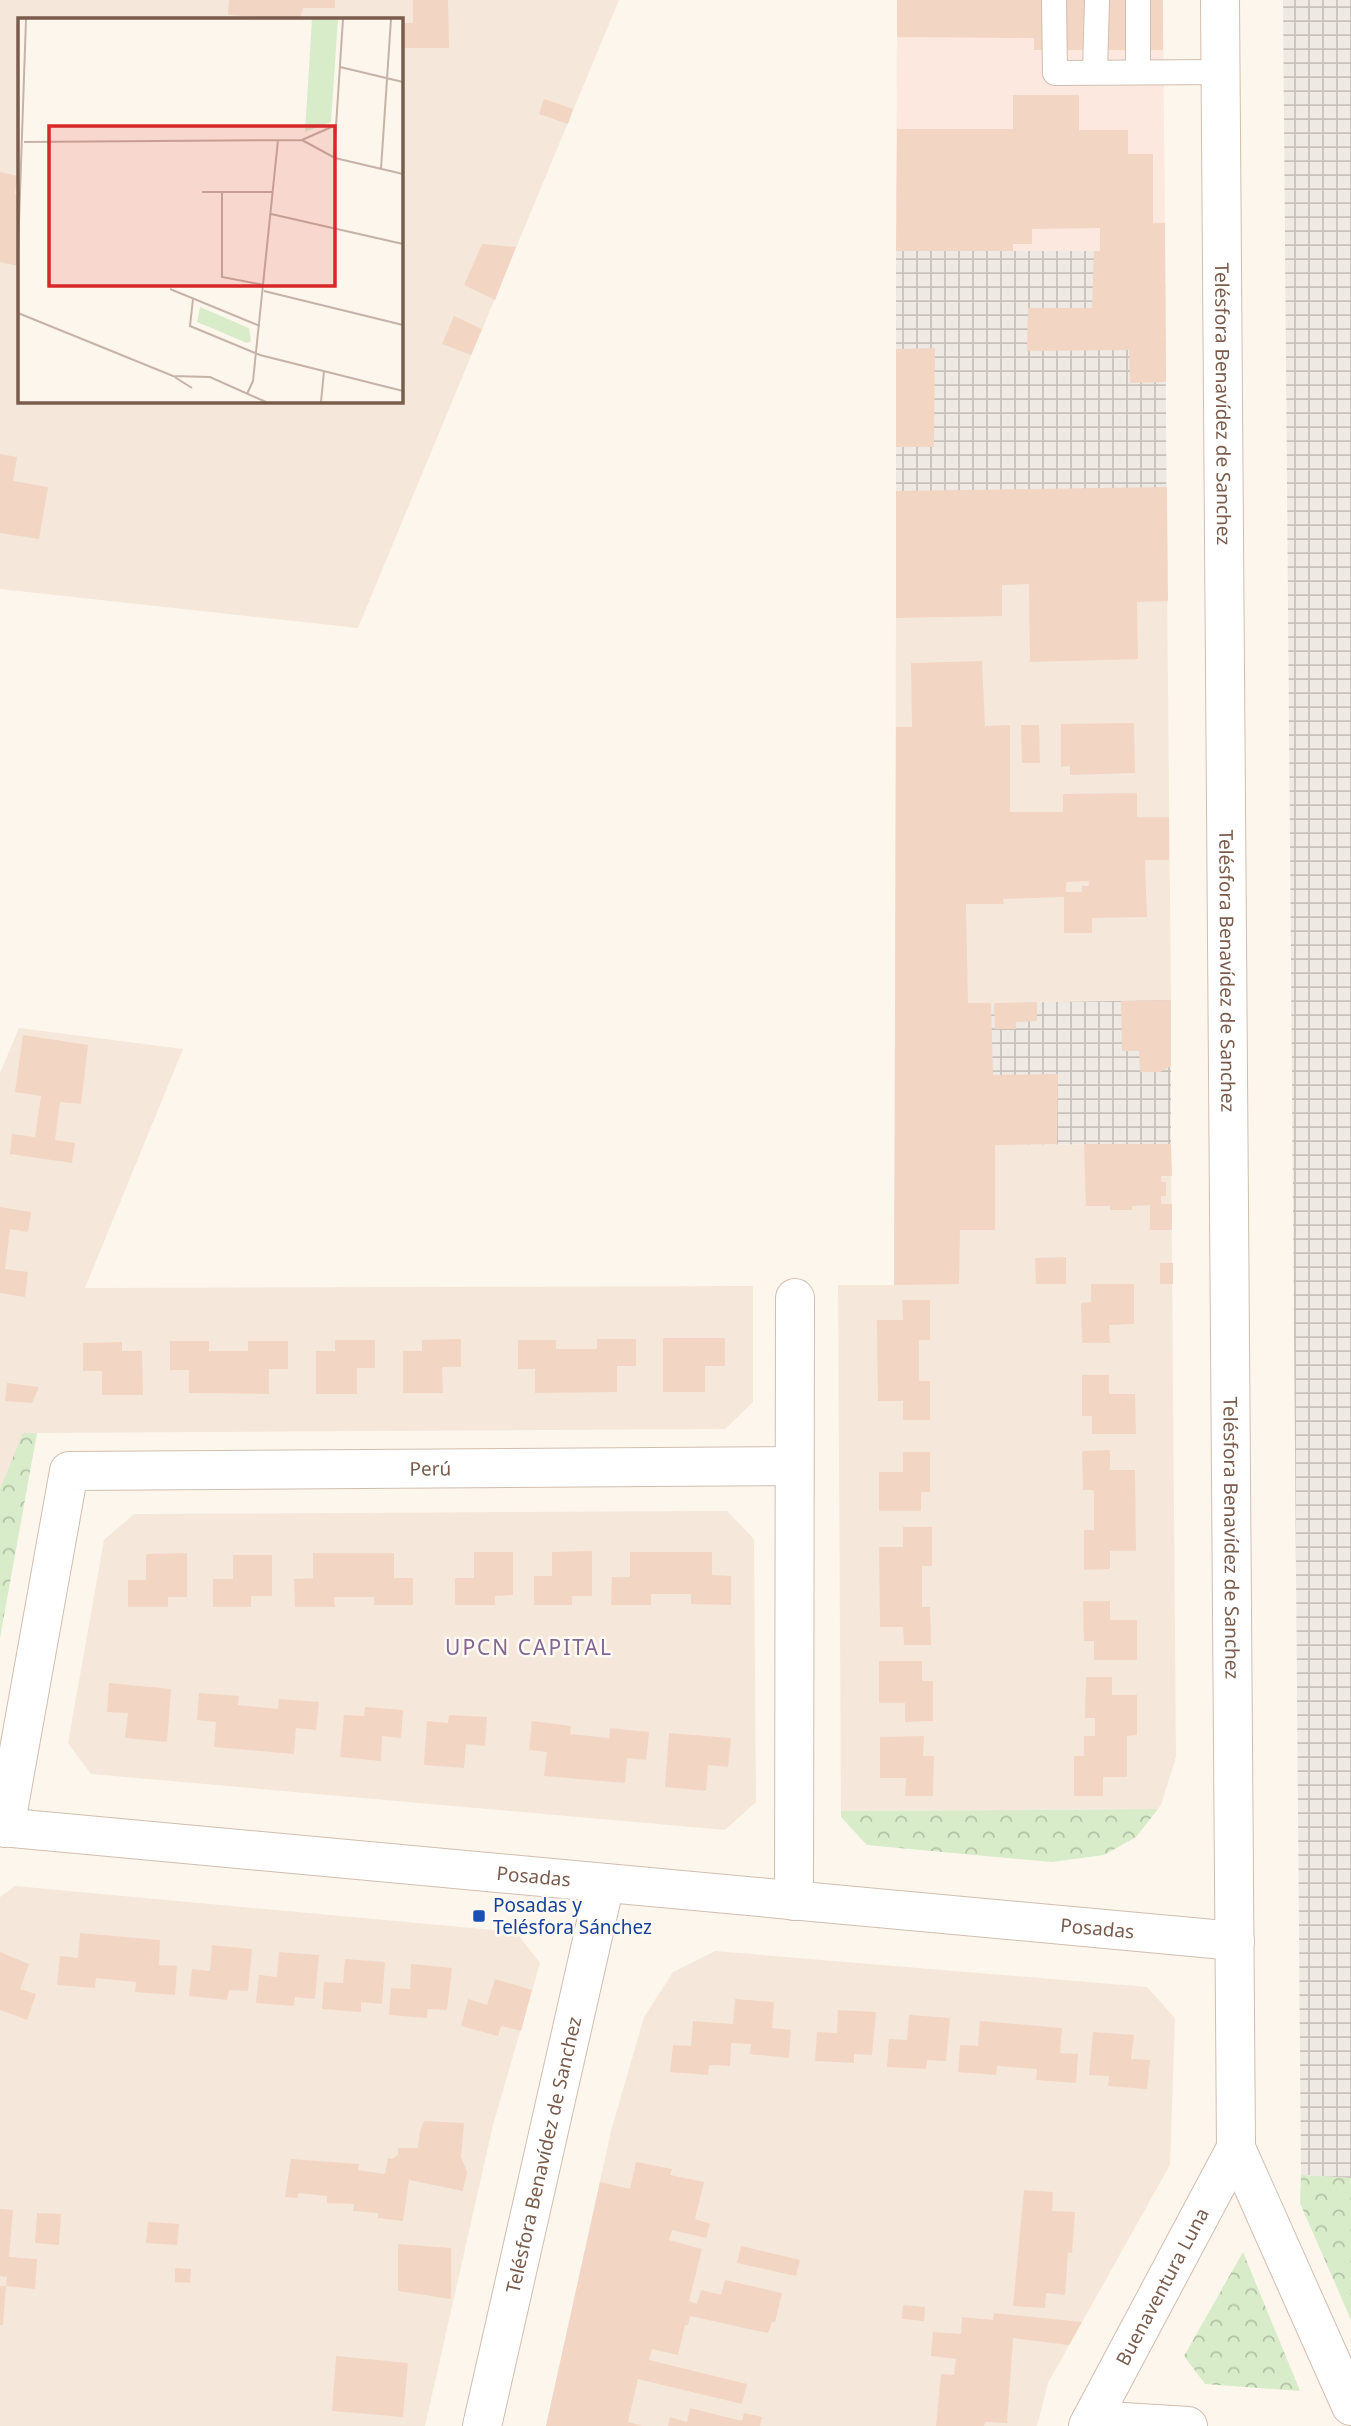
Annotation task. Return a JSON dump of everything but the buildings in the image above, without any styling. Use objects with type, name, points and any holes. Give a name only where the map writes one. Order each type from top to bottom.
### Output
[{"type":"street","name":"Telésfora Benavídez de Sanchez","points":[[1220,0],[1235,1941]]},
{"type":"street","points":[[794,1901],[795,1298]]},
{"type":"street","name":"Perú","points":[[3,1828],[69,1471],[794,1466]]},
{"type":"street","name":"Posadas","points":[[3,1828],[1235,1941]]},
{"type":"street","name":"Telésfora Benavídez de Sanchez","points":[[482,2426],[605,1883]]},
{"type":"street","name":"Buenaventura Luna","points":[[1235,1941],[1236,2148],[1351,2406]]},
{"type":"street","name":"Buenaventura Luna","points":[[1089,2423],[1236,2148]]},
{"type":"street","points":[[1089,2423],[1188,2426]]},
{"type":"lane","points":[[1054,0],[1055,73],[1220,72]]},
{"type":"lane","points":[[1095,72],[1097,0]]},
{"type":"lane","points":[[1138,0],[1138,72]]},
{"type":"shaded area","points":[[0,0],[619,0],[358,628],[0,589]]},
{"type":"shaded area","points":[[897,0],[1163,0],[1165,251],[896,251]]},
{"type":"shaded area","points":[[1283,0],[1351,0],[1351,2178],[1301,2175]]},
{"type":"shaded area","points":[[896,251],[1165,251],[1167,580],[896,587]]},
{"type":"shaded area","points":[[1167,580],[1171,1000],[895,1005],[896,587]]},
{"type":"shaded area","points":[[1171,1000],[1171,1144],[895,1145],[895,1005]]},
{"type":"shaded area","points":[[19,1028],[183,1049],[85,1288],[753,1286],[753,1402],[725,1429],[24,1433],[0,1489],[0,1073]]},
{"type":"shaded area","points":[[1171,1144],[1176,1757],[1161,1805],[1158,1809],[841,1811],[838,1285],[894,1285],[895,1145]]},
{"type":"shaded area","points":[[727,1511],[754,1539],[756,1802],[725,1830],[91,1774],[68,1743],[104,1540],[134,1514]]},
{"type":"shaded area","points":[[15,1886],[516,1932],[540,1963],[493,2125],[425,2426],[0,2426],[0,1897]]},
{"type":"shaded area","points":[[715,1951],[1147,1987],[1175,2018],[1170,2165],[1048,2383],[1037,2426],[546,2426],[611,2131],[644,2017],[673,1972]]},
{"type":"green space","points":[[23,1433],[37,1433],[0,1638],[0,1489]]},
{"type":"green space","points":[[1158,1809],[1136,1837],[1104,1855],[1052,1862],[867,1845],[841,1817],[841,1811]]},
{"type":"green space","points":[[1301,2175],[1351,2178],[1351,2320],[1300,2203]]},
{"type":"green space","points":[[1243,2252],[1300,2391],[1205,2384],[1184,2356]]},
{"type":"place","name":"Posadas y Telésfora Sánchez","points":[[479,1916]]},
{"type":"district","name":"UPCN CAPITAL","points":[[529,1647]]}]
